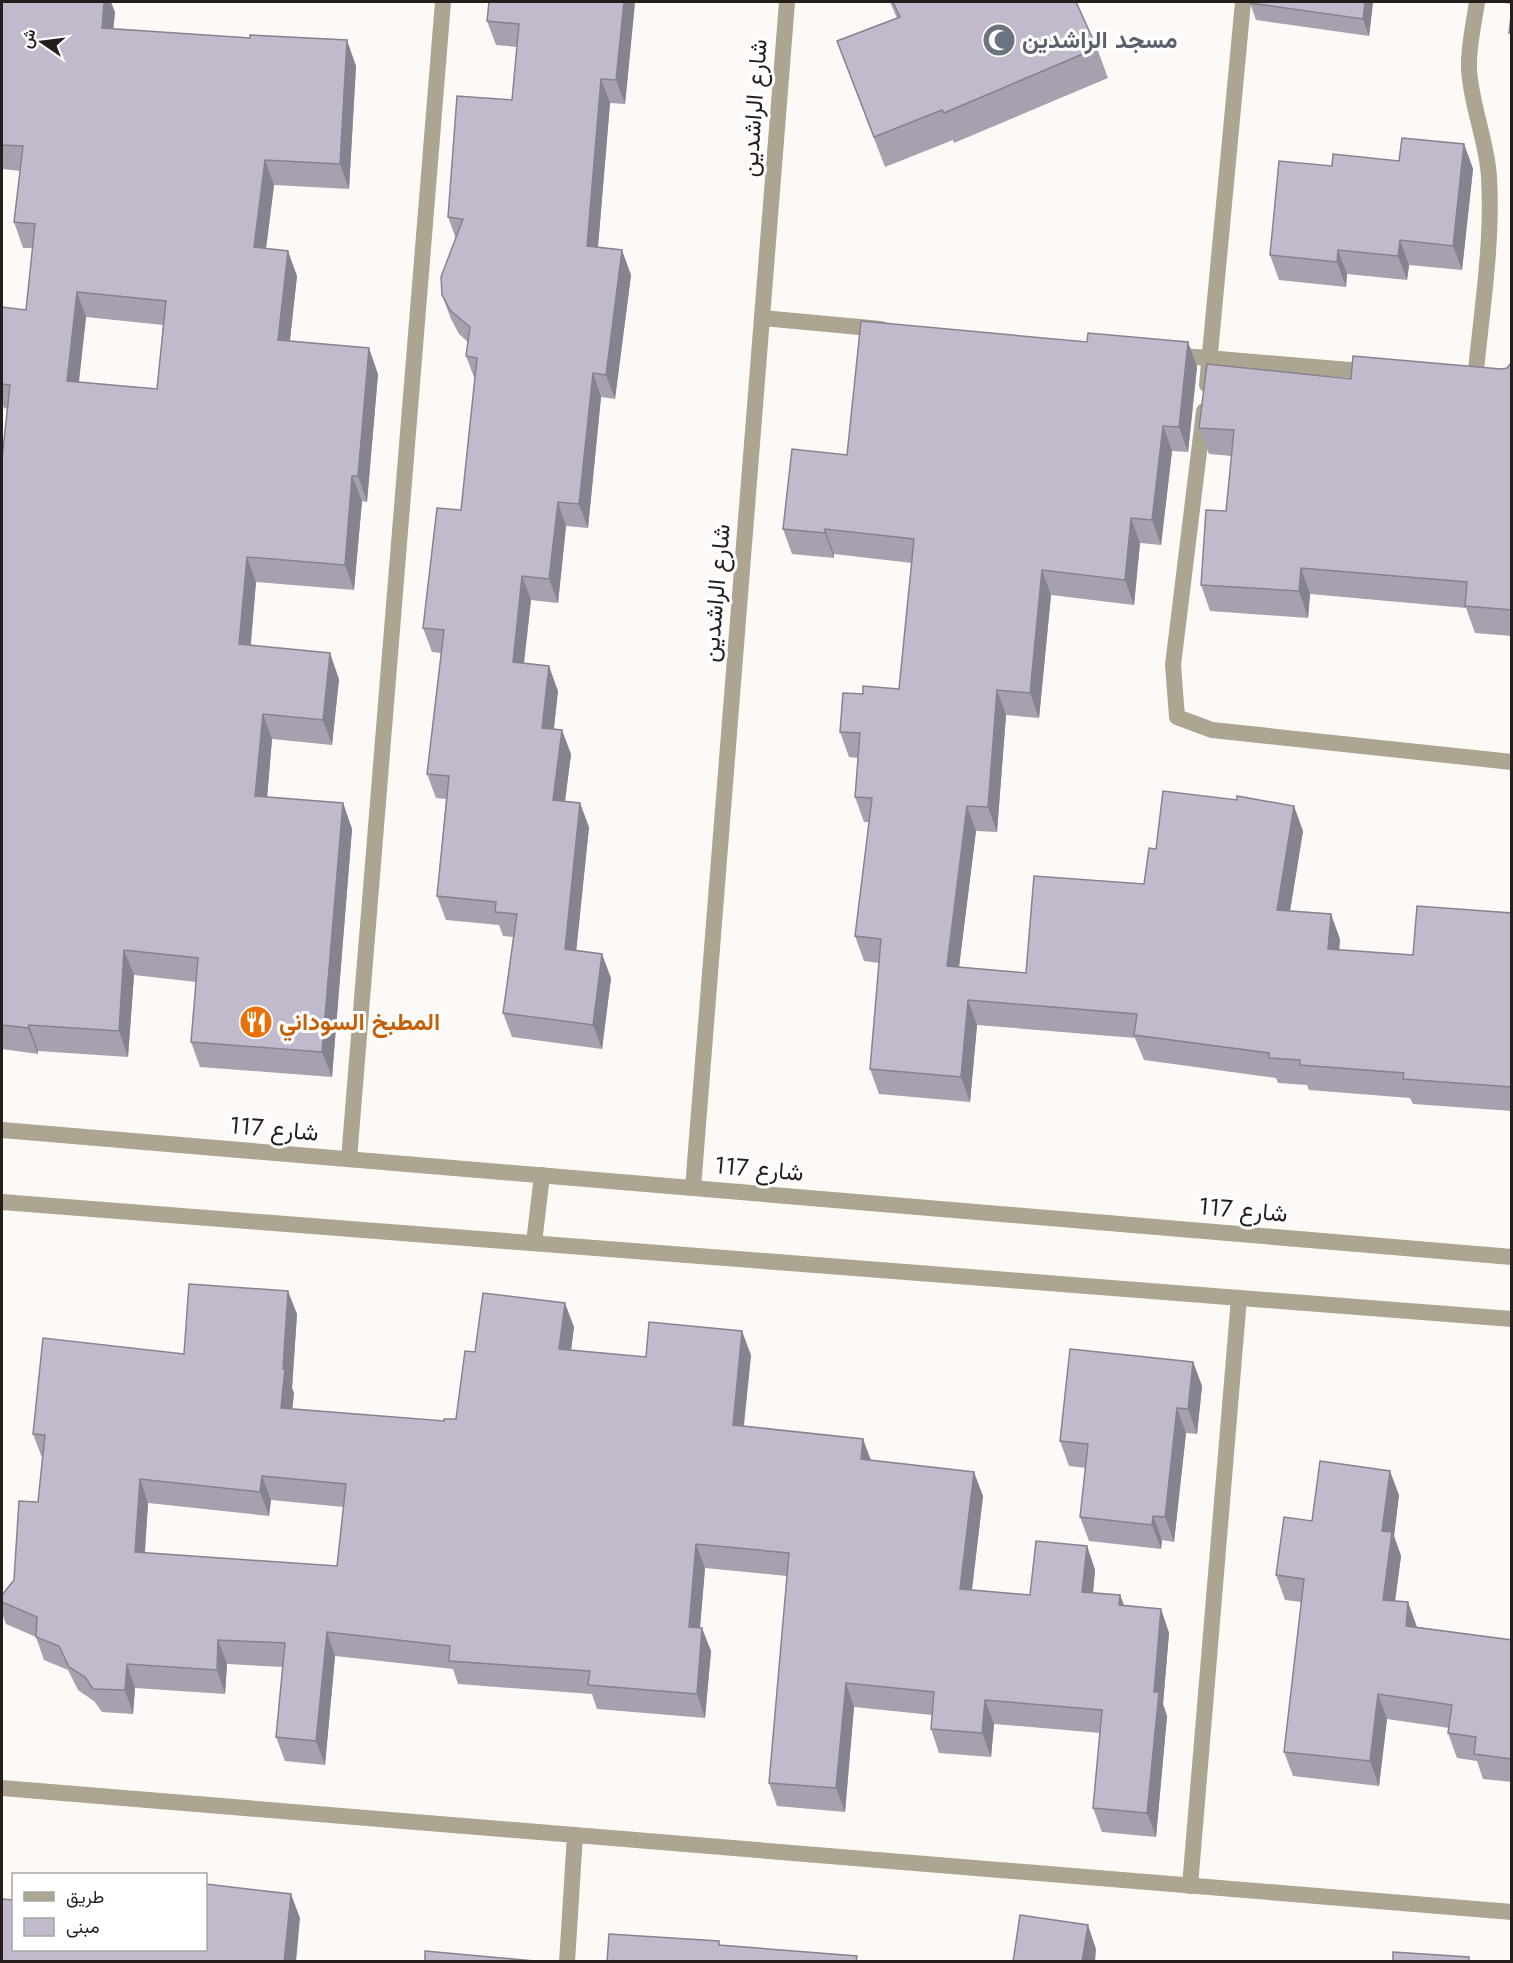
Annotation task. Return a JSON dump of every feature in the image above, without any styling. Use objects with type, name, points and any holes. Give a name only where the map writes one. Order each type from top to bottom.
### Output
[{"type":"street","points":[[349,1159],[443,2]]},
{"type":"street","name":"شارع الراشدين","points":[[693,1188],[787,2]]},
{"type":"street","points":[[1243,2],[1210,358],[1173,664],[1177,717],[1212,730],[1512,762]]},
{"type":"street","points":[[1477,2],[1469,68],[1489,173],[1490,201],[1488,250],[1469,381],[1493,383]]},
{"type":"street","points":[[762,318],[892,330]]},
{"type":"street","points":[[1151,353],[1394,374]]},
{"type":"street","name":"شارع 117","points":[[2,1130],[1512,1257]]},
{"type":"street","points":[[534,1243],[542,1175]]},
{"type":"street","points":[[2,1202],[1512,1319]]},
{"type":"street","points":[[1190,1886],[1239,1298]]},
{"type":"street","points":[[2,1788],[1512,1912]]},
{"type":"street","points":[[567,1962],[576,1835]]},
{"type":"building","points":[[2,2],[104,2],[102,28],[250,38],[250,35],[347,40],[340,164],[265,160],[254,247],[288,251],[278,340],[369,348],[358,476],[352,476],[345,565],[247,557],[239,644],[330,653],[323,720],[263,714],[255,796],[343,803],[322,1052],[191,1042],[198,958],[124,950],[119,1031],[2,1025],[2,459],[10,385],[2,384],[2,307],[26,310],[35,224],[14,222],[23,146],[2,145]],"holes":[[[77,292],[166,301],[157,389],[67,381]]]},
{"type":"building","points":[[489,2],[624,2],[616,80],[601,79],[587,246],[622,250],[606,375],[593,373],[579,504],[558,502],[549,579],[522,576],[513,662],[549,666],[542,728],[562,730],[553,800],[580,803],[565,949],[602,954],[593,1025],[503,1013],[517,914],[495,912],[496,902],[437,896],[449,776],[427,774],[444,630],[423,628],[437,508],[461,510],[477,358],[466,356],[470,327],[450,310],[442,295],[441,277],[463,219],[448,217],[457,96],[512,100],[519,24],[487,21]]},
{"type":"building","name":"مسجد الراشدين","points":[[893,2],[1076,2],[1097,48],[944,113],[942,110],[874,137],[837,41],[900,17]]},
{"type":"building","points":[[1250,2],[1365,2],[1363,19]]},
{"type":"building","points":[[1512,8],[1512,33],[1509,33]]},
{"type":"building","points":[[1402,138],[1464,144],[1453,246],[1400,240],[1398,256],[1338,250],[1337,262],[1270,255],[1279,161],[1332,166],[1333,154],[1399,161]]},
{"type":"building","points":[[861,321],[1087,342],[1088,333],[1188,342],[1179,427],[1163,426],[1152,520],[1131,518],[1125,580],[1042,570],[1030,693],[997,690],[988,807],[967,806],[947,966],[1026,973],[1034,876],[1144,884],[1149,848],[1156,849],[1163,791],[1237,800],[1237,796],[1294,806],[1277,910],[1331,914],[1328,949],[1413,955],[1417,906],[1512,913],[1512,1087],[1403,1079],[1404,1073],[1300,1065],[1300,1060],[1269,1058],[1269,1053],[1134,1035],[1137,1014],[968,1000],[961,1077],[870,1069],[881,939],[855,936],[872,798],[855,797],[860,733],[840,732],[843,693],[863,694],[863,686],[899,689],[914,539],[825,529],[825,533],[783,529],[792,449],[847,455]]},
{"type":"building","points":[[1353,356],[1501,369],[1507,368],[1512,362],[1512,610],[1465,606],[1467,582],[1301,568],[1299,591],[1201,585],[1206,510],[1226,511],[1234,430],[1199,428],[1207,364],[1351,379]]},
{"type":"building","points":[[189,1284],[288,1291],[281,1408],[444,1421],[444,1419],[456,1419],[465,1351],[475,1352],[483,1293],[565,1303],[559,1349],[646,1357],[649,1322],[742,1331],[733,1425],[863,1439],[861,1459],[974,1472],[960,1589],[1030,1595],[1036,1541],[1087,1546],[1082,1592],[1120,1595],[1119,1605],[1161,1609],[1154,1692],[1159,1692],[1147,1813],[1093,1808],[1102,1710],[985,1700],[982,1733],[931,1729],[934,1692],[846,1683],[836,1788],[769,1783],[789,1553],[696,1544],[689,1627],[702,1628],[697,1694],[588,1685],[590,1671],[449,1661],[450,1646],[327,1632],[316,1741],[276,1737],[285,1643],[218,1640],[217,1670],[127,1664],[125,1690],[93,1689],[85,1677],[69,1667],[59,1646],[36,1637],[37,1617],[2,1602],[2,1595],[14,1580],[19,1501],[38,1502],[45,1435],[33,1434],[43,1338],[184,1354]],"holes":[[[262,1476],[346,1484],[337,1566],[135,1552],[140,1479],[260,1492]]]},
{"type":"building","points":[[1070,1349],[1193,1362],[1188,1409],[1177,1408],[1165,1517],[1153,1516],[1152,1525],[1080,1517],[1088,1444],[1060,1441]]},
{"type":"building","points":[[1320,1461],[1390,1471],[1382,1531],[1392,1532],[1383,1600],[1408,1602],[1406,1626],[1512,1640],[1512,1759],[1474,1754],[1476,1737],[1448,1733],[1452,1705],[1378,1694],[1370,1761],[1284,1752],[1304,1579],[1276,1575],[1284,1517],[1312,1521]]},
{"type":"building","points":[[207,1884],[291,1894],[284,1962],[2,1962],[2,1899],[12,1900],[12,1951],[207,1951]]},
{"type":"building","points":[[1020,1915],[1088,1925],[1082,1962],[1013,1962]]},
{"type":"building","points":[[609,1934],[719,1941],[719,1945],[857,1956],[856,1962],[607,1962]]},
{"type":"building","points":[[425,1951],[534,1961],[534,1962],[425,1962]]},
{"type":"building","points":[[1393,1952],[1469,1957],[1469,1962],[1393,1962]]},
{"type":"place","name":"مسجد الراشدين","points":[[999,40]]},
{"type":"place","name":"المطبخ السوداني","points":[[256,1022]]}]
